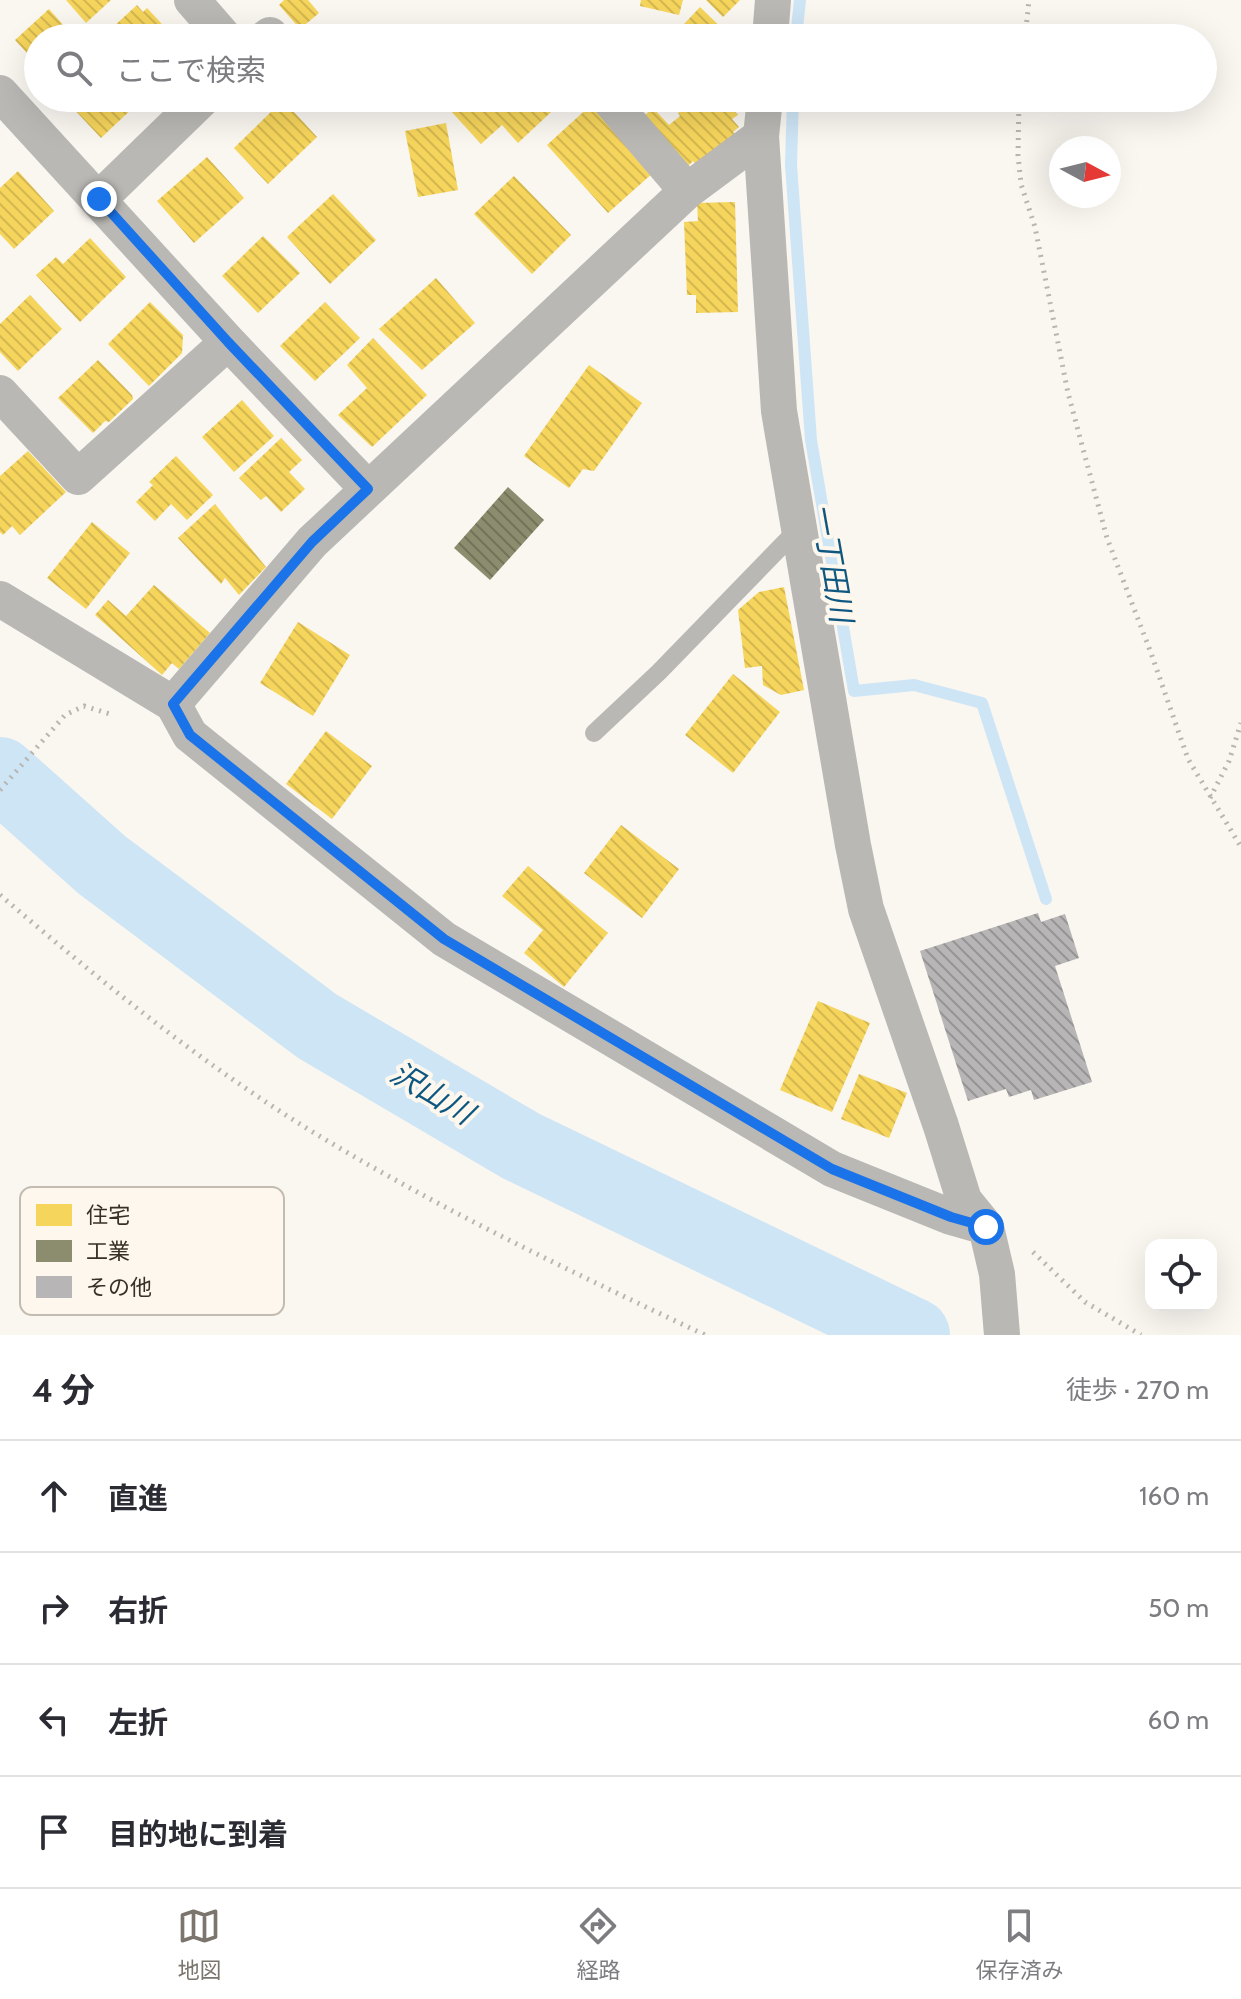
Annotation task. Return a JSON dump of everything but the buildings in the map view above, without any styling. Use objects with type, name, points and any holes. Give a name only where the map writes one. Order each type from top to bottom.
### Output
[{"type":"street","points":[[192,0],[213,24]]},
{"type":"street","points":[[771,24],[773,0]]},
{"type":"street","points":[[0,93],[228,342],[368,489]]},
{"type":"street","points":[[99,199],[189,112]]},
{"type":"street","points":[[620,112],[687,191]]},
{"type":"street","points":[[764,112],[761,136],[779,411],[853,845],[866,909],[964,1200],[986,1227],[997,1274],[1002,1335]]},
{"type":"street","points":[[173,704],[312,542],[687,191],[761,136]]},
{"type":"street","points":[[0,393],[78,477],[228,342]]},
{"type":"street","points":[[0,599],[173,704],[190,735],[444,939],[832,1169],[951,1217],[986,1227]]},
{"type":"lane","points":[[594,733],[659,672],[798,529]]},
{"type":"path","points":[[1026,24],[1029,0]]},
{"type":"path","points":[[1019,112],[1021,184],[1035,227],[1075,422],[1107,538],[1188,759],[1241,847]]},
{"type":"path","points":[[0,790],[65,715]]},
{"type":"path","points":[[1210,799],[1229,761],[1241,723]]},
{"type":"path","points":[[0,895],[85,968],[196,1053],[306,1127],[410,1189],[705,1335]]},
{"type":"path","points":[[986,1227],[1036,1253],[1085,1302],[1141,1335]]},
{"type":"waterway","name":"一丁田川","points":[[797,24],[800,0]]},
{"type":"waterway","name":"一丁田川","points":[[793,112],[791,165],[811,440],[854,691],[914,685],[982,703],[1046,899]]},
{"type":"waterway","name":"沢山川","points":[[0,774],[102,865],[317,1026],[521,1146],[913,1335]]},
{"type":"route","points":[[99,199],[228,342],[368,489],[312,542],[173,704],[190,735],[444,939],[832,1169],[951,1217],[986,1227]]}]
